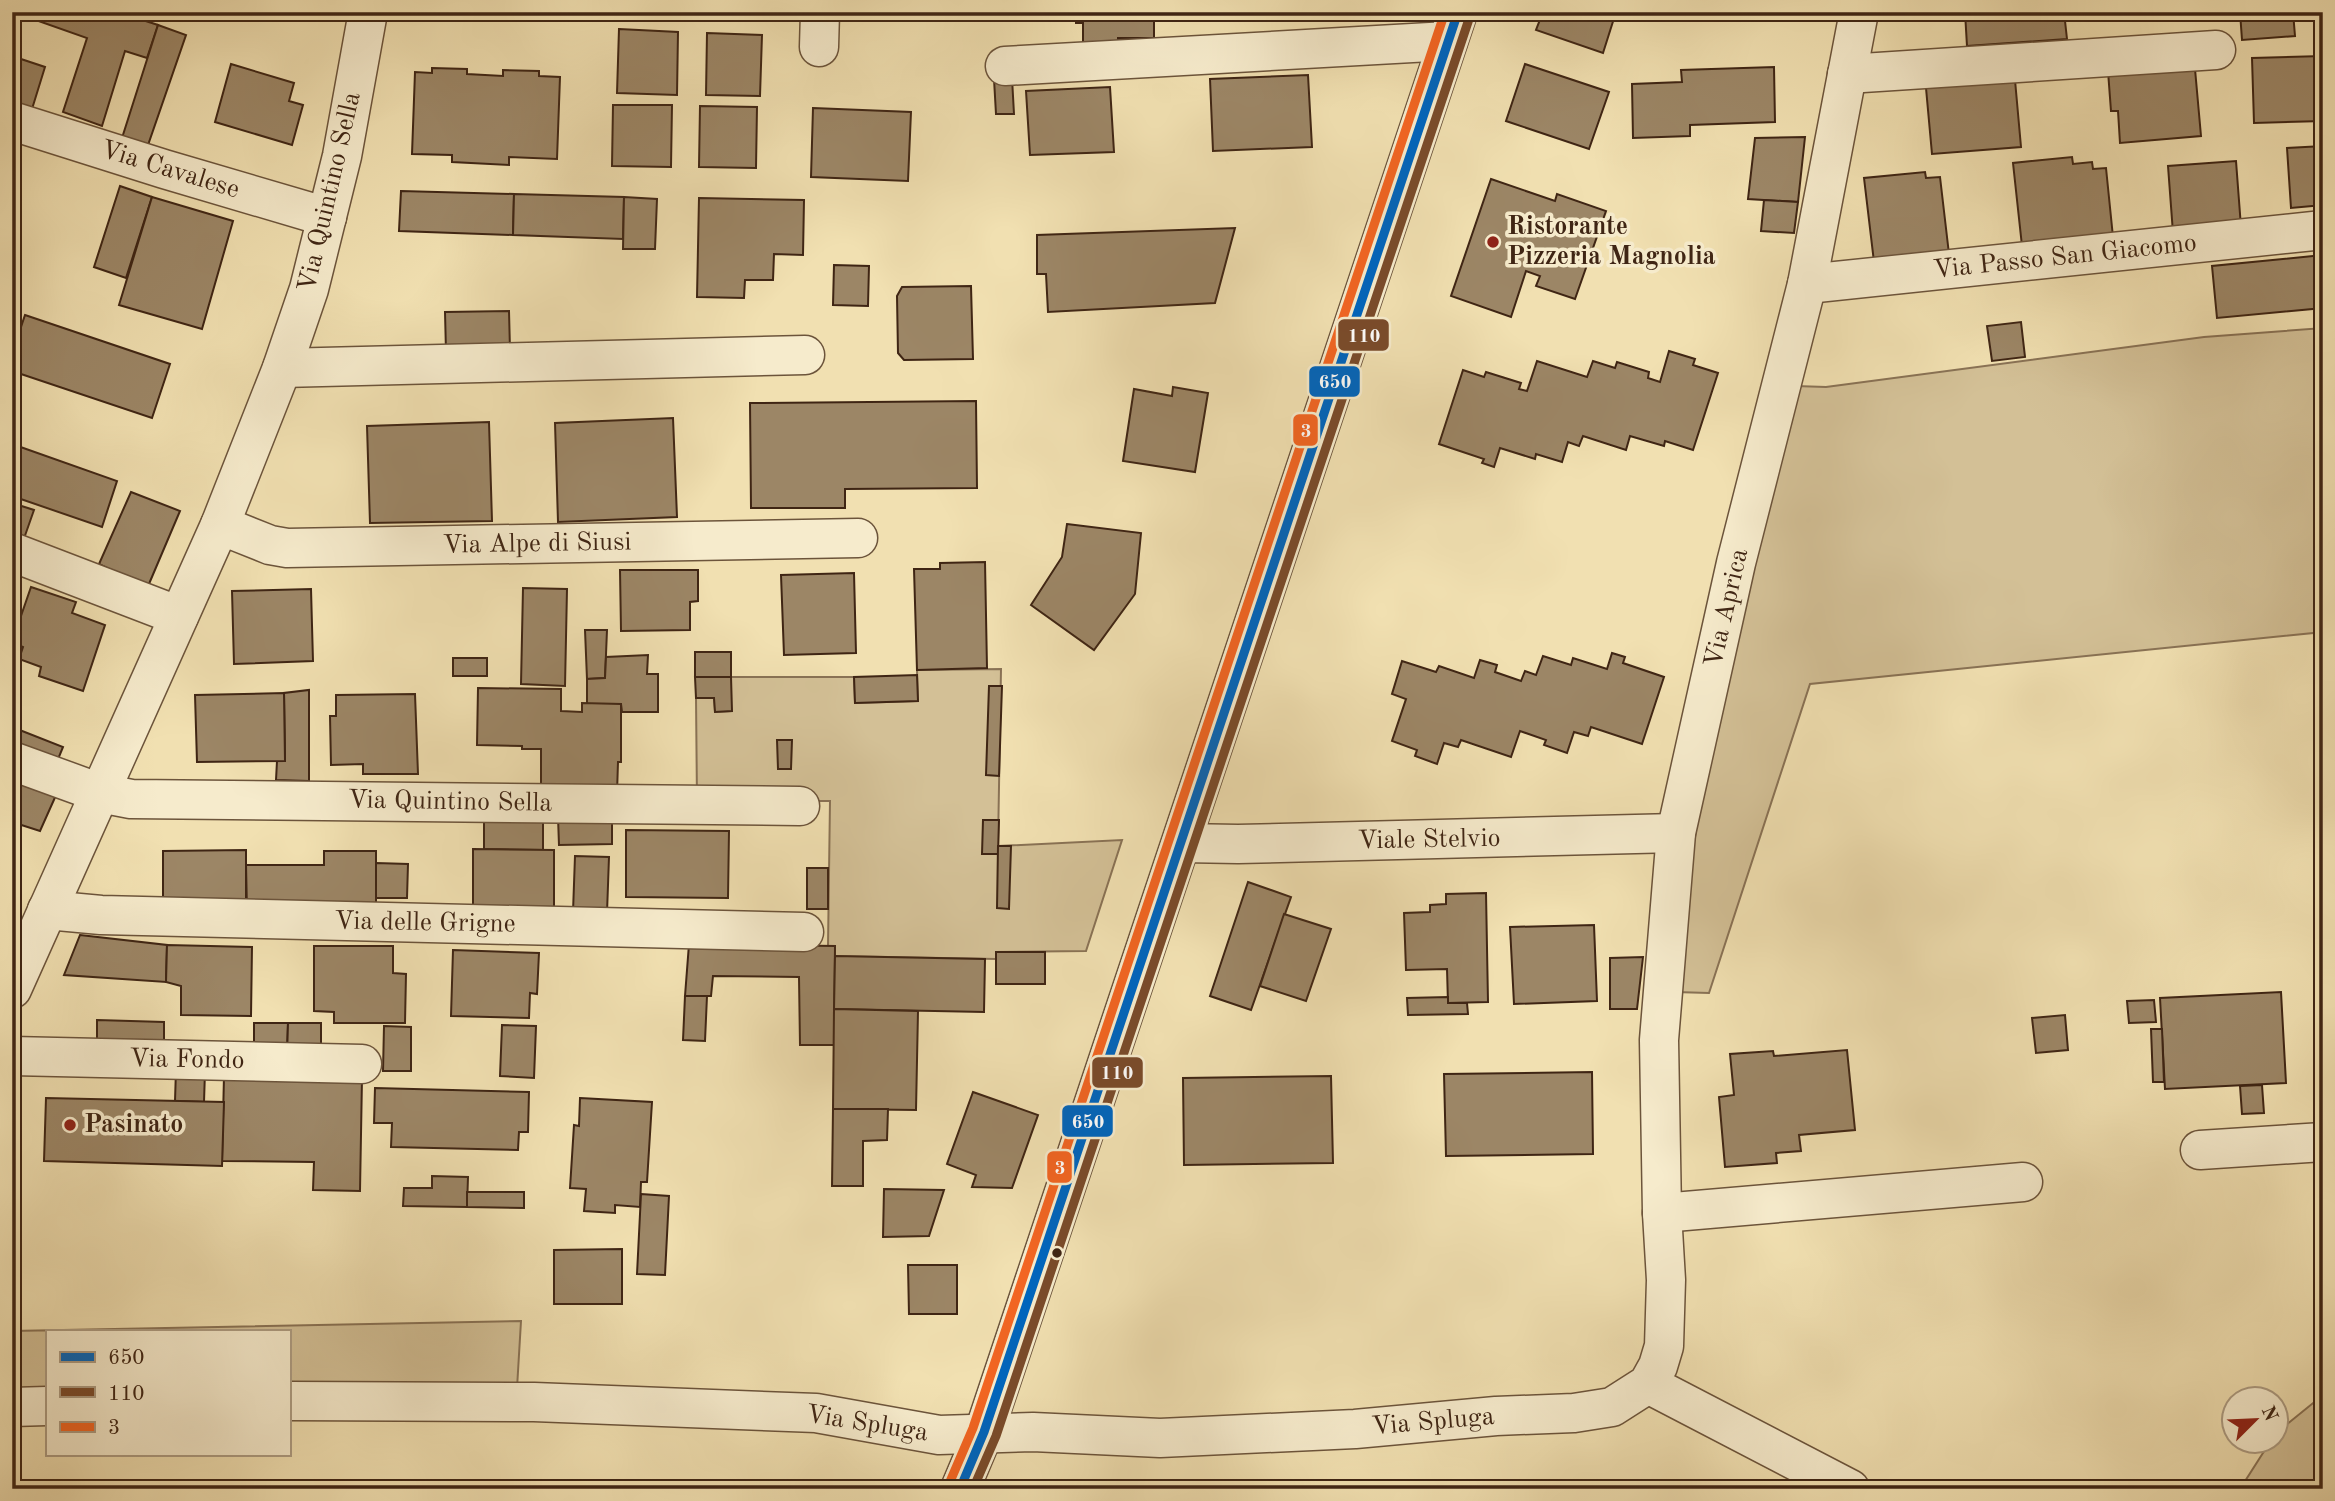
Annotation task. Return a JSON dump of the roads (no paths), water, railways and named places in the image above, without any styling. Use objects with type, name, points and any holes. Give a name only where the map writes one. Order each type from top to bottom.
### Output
[{"type":"street","name":"Via Quintino Sella","points":[[12,989],[220,525],[282,368],[309,289],[327,217],[353,101],[368,12]]},
{"type":"street","name":"Via Aprica","points":[[1662,1213],[1660,1040],[1676,834],[1736,563],[1807,284],[1859,12]]},
{"type":"street","points":[[1005,66],[1400,42],[1453,27]]},
{"type":"street","points":[[960,1489],[984,1432],[1453,27]]},
{"type":"street","points":[[1847,74],[2216,50]]},
{"type":"street","name":"Via Cavalese","points":[[12,121],[327,217]]},
{"type":"street","name":"Via Passo San Giacomo","points":[[1807,284],[2323,230]]},
{"type":"street","points":[[282,368],[805,355]]},
{"type":"street","name":"Via Alpe di Siusi","points":[[220,525],[270,545],[287,548],[858,538]]},
{"type":"street","points":[[12,552],[179,616]]},
{"type":"street","points":[[12,761],[100,793]]},
{"type":"street","name":"Via Quintino Sella","points":[[100,793],[131,799],[800,806]]},
{"type":"street","name":"Viale Stelvio","points":[[1182,843],[1238,845],[1676,834]]},
{"type":"street","name":"Via delle Grigne","points":[[47,910],[101,915],[804,932]]},
{"type":"street","name":"Via Fondo","points":[[12,1056],[362,1064]]},
{"type":"street","points":[[2200,1150],[2323,1142]]},
{"type":"street","points":[[1850,1489],[1648,1384],[1658,1366],[1664,1346],[1667,1280],[1662,1213],[2023,1182]]},
{"type":"street","name":"Via Spluga","points":[[290,1401],[534,1402],[816,1413],[939,1436],[1032,1432],[1160,1438],[1355,1429],[1496,1416],[1574,1413],[1612,1406],[1648,1384]]},
{"type":"place","name":"Ristorante Pizzeria Magnolia","points":[[1493,242]]},
{"type":"place","name":"Pasinato","points":[[70,1125]]}]
